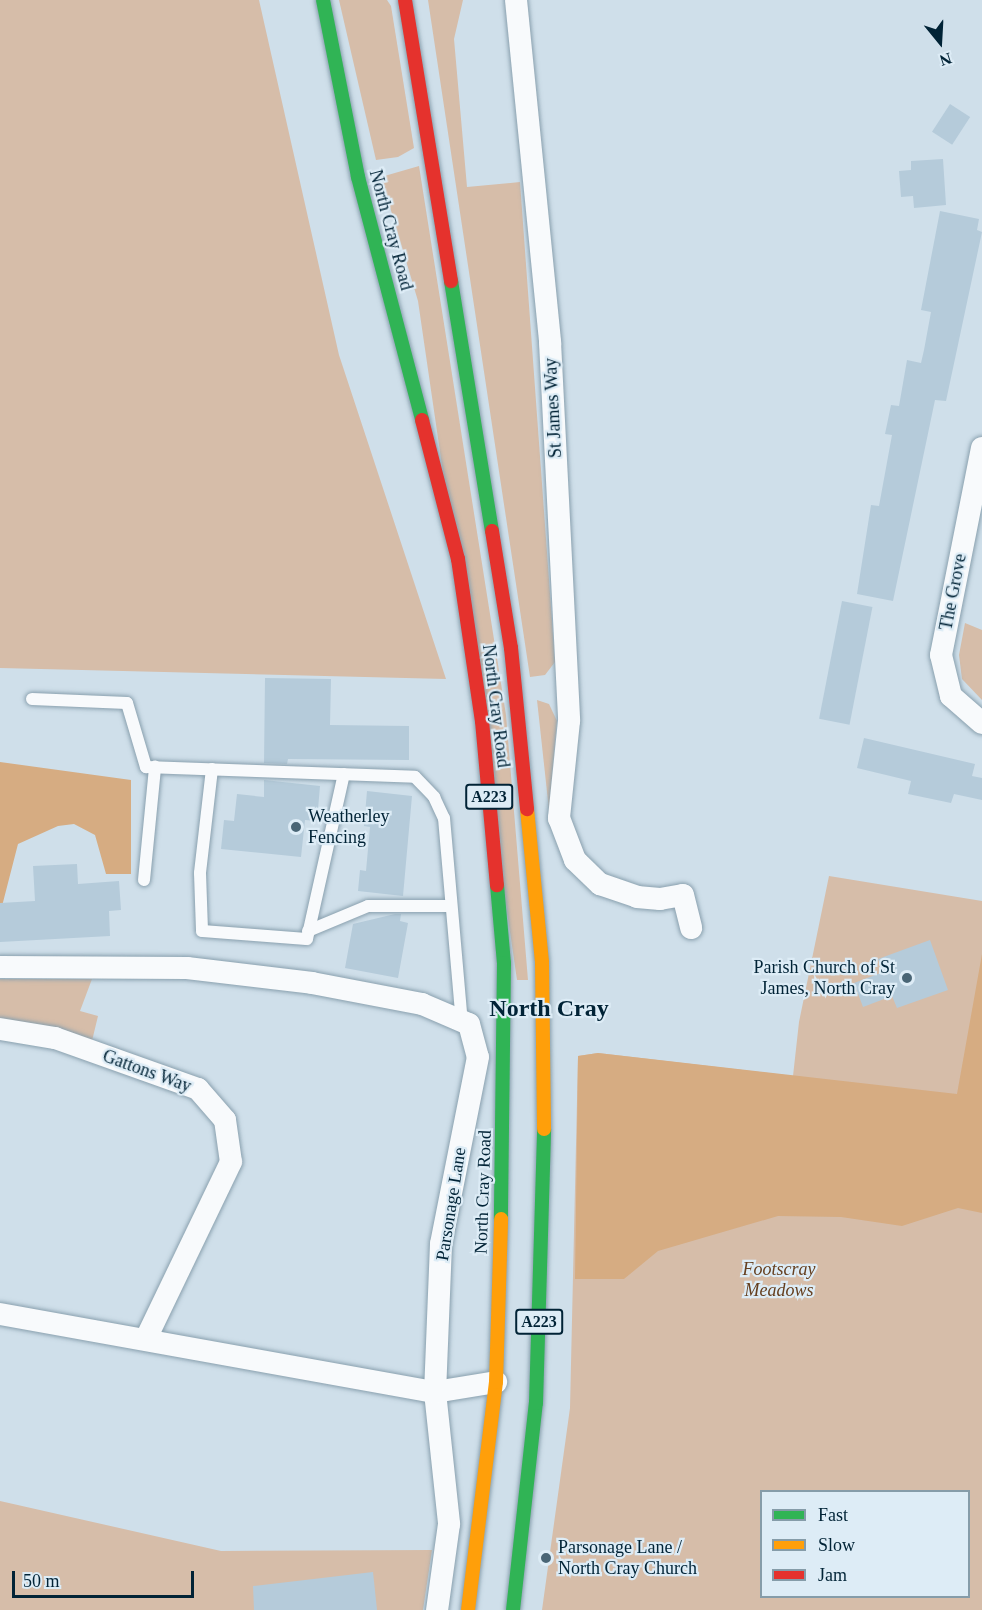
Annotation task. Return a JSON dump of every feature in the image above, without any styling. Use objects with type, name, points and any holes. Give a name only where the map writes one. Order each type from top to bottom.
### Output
[{"type":"main road","name":"North Cray Road","points":[[324,0],[358,177],[458,559],[482,721],[504,963],[506,1079],[496,1382],[468,1610]]},
{"type":"main road","name":"North Cray Road","points":[[405,0],[511,648],[542,962],[544,1168],[536,1403],[513,1610]]},
{"type":"street","name":"St James Way","points":[[516,0],[550,342],[569,721],[559,818],[575,860],[600,884],[637,897],[660,899],[692,891],[691,927]]},
{"type":"street","name":"The Grove","points":[[982,448],[941,655],[951,696],[982,723]]},
{"type":"street","points":[[0,967],[187,968],[312,983],[422,1004],[462,1023]]},
{"type":"street","name":"Parsonage Lane","points":[[437,1610],[448,1524],[435,1392],[441,1244],[478,1057],[469,1024],[462,1023]]},
{"type":"street","name":"Gattons Way","points":[[0,1029],[55,1038],[198,1089],[225,1120],[231,1162],[146,1339]]},
{"type":"street","points":[[0,1314],[435,1392],[496,1382]]},
{"type":"lane","points":[[32,699],[127,703],[146,767],[415,777],[434,797],[444,818],[462,1023]]},
{"type":"lane","points":[[144,880],[155,767]]},
{"type":"lane","points":[[212,769],[200,873],[202,931],[307,939],[344,774]]},
{"type":"lane","points":[[309,931],[368,906],[451,906]]},
{"type":"green space","points":[[0,0],[259,0],[339,355],[446,679],[0,668]]},
{"type":"green space","points":[[339,0],[387,0],[391,6],[414,148],[398,157],[376,160]]},
{"type":"green space","points":[[428,0],[463,0],[454,39],[467,187],[520,182],[555,662],[545,675],[530,677]]},
{"type":"green space","points":[[419,166],[506,715],[528,980],[517,980],[418,301],[381,177]]},
{"type":"green space","points":[[965,623],[982,630],[982,700],[962,679],[959,655]]},
{"type":"green space","points":[[537,700],[549,704],[557,721],[549,810]]},
{"type":"green space","name":"Footscray Meadows","points":[[829,876],[982,901],[982,1610],[542,1610],[570,1408],[578,1056],[598,1053],[793,1076],[799,1022]]},
{"type":"green space","points":[[0,979],[92,979],[80,1011],[98,1016],[91,1045],[0,1027]]},
{"type":"green space","points":[[0,1501],[221,1551],[432,1550],[423,1610],[0,1610]]},
{"type":"shaded area","points":[[0,762],[131,780],[131,874],[106,874],[95,835],[74,824],[58,826],[18,844],[0,914]]},
{"type":"shaded area","points":[[982,954],[982,1213],[958,1208],[902,1226],[841,1217],[778,1216],[658,1251],[624,1279],[575,1279],[578,1056],[598,1053],[957,1094]]},
{"type":"building","points":[[950,104],[970,117],[952,145],[932,132]]},
{"type":"building","points":[[943,159],[946,205],[914,208],[913,196],[901,197],[899,171],[911,170],[911,161]]},
{"type":"building","points":[[940,211],[979,219],[977,230],[982,232],[946,401],[935,400],[893,601],[857,594],[871,505],[879,506],[892,435],[885,434],[891,405],[899,406],[907,360],[921,363],[924,350],[931,312],[921,310]]},
{"type":"building","points":[[842,601],[872,607],[850,725],[819,719]]},
{"type":"building","points":[[265,678],[331,679],[330,725],[409,726],[409,760],[288,759],[287,764],[264,763]]},
{"type":"building","points":[[864,738],[975,764],[972,776],[982,778],[982,800],[954,794],[951,803],[908,794],[911,781],[857,768]]},
{"type":"building","points":[[264,780],[320,786],[317,821],[305,820],[301,857],[221,849],[224,820],[234,821],[237,794],[264,797]]},
{"type":"building","points":[[367,791],[412,796],[403,896],[358,891],[360,870],[366,871],[370,827],[364,826]]},
{"type":"building","points":[[77,864],[78,884],[119,881],[121,910],[109,911],[110,936],[0,942],[0,903],[35,901],[33,866]]},
{"type":"building","points":[[401,914],[400,921],[408,923],[398,978],[345,968],[353,924]]},
{"type":"building","name":"Parish Church of St James, North Cray","points":[[930,940],[948,990],[897,1008],[892,996],[863,1007],[854,983],[883,972],[878,959]]},
{"type":"building","points":[[373,1572],[377,1610],[254,1610],[253,1586]]},
{"type":"traffic: fast","points":[[323,0],[358,177],[422,420]]},
{"type":"traffic: fast","points":[[451,281],[492,531]]},
{"type":"traffic: fast","points":[[497,885],[504,963],[501,1219]]},
{"type":"traffic: fast","points":[[513,1610],[536,1403],[544,1129]]},
{"type":"traffic: slow","points":[[527,809],[542,962],[544,1129]]},
{"type":"traffic: slow","points":[[468,1610],[496,1382],[501,1219]]},
{"type":"traffic: jam","points":[[405,0],[451,281]]},
{"type":"traffic: jam","points":[[422,420],[458,559],[482,721],[497,885]]},
{"type":"traffic: jam","points":[[492,531],[511,648],[527,809]]},
{"type":"place","name":"Weatherley Fencing","points":[[296,827]]},
{"type":"place","name":"Parish Church of St James, North Cray","points":[[907,978]]},
{"type":"place","name":"Parsonage Lane / North Cray Church","points":[[546,1558]]},
{"type":"district","name":"North Cray","points":[[549,1009]]}]
